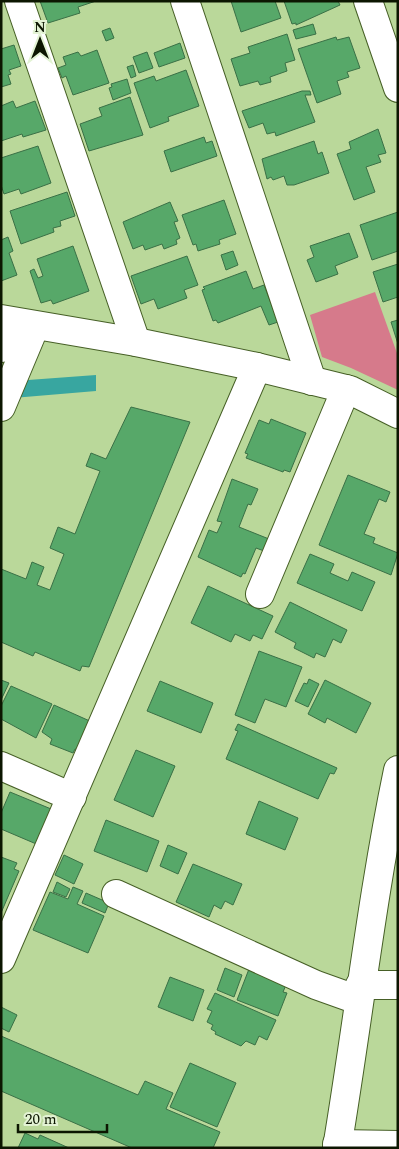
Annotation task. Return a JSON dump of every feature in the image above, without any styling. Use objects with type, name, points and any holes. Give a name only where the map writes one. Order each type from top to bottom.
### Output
[{"type":"street","points":[[19,1],[136,342]]},
{"type":"street","points":[[185,1],[312,381]]},
{"type":"street","points":[[368,1],[398,88]]},
{"type":"street","points":[[1,319],[136,342],[258,367],[346,389],[398,414]]},
{"type":"street","points":[[1,348],[15,341],[35,326]]},
{"type":"street","points":[[1,407],[35,326]]},
{"type":"street","points":[[1,959],[258,367]]},
{"type":"street","points":[[260,594],[346,389]]},
{"type":"street","points":[[1,766],[72,798]]},
{"type":"street","points":[[398,770],[392,827],[359,992],[337,1146],[398,1145]]},
{"type":"street","points":[[116,894],[316,985],[359,992],[398,984]]},
{"type":"shaded area","points":[[375,292],[398,356],[398,390],[322,357],[310,315]]},
{"type":"water","points":[[96,375],[96,391],[1,399],[1,382]]},
{"type":"building","points":[[40,1],[96,1],[78,7],[80,13],[48,23]]},
{"type":"building","points":[[231,1],[275,1],[281,18],[241,32]]},
{"type":"building","points":[[284,1],[338,1],[340,5],[296,25],[296,23],[292,24]]},
{"type":"building","points":[[313,24],[316,34],[296,39],[293,30]]},
{"type":"building","points":[[110,28],[114,38],[106,41],[102,31]]},
{"type":"building","points":[[287,34],[295,60],[285,63],[287,71],[270,77],[271,82],[260,85],[258,81],[240,86],[231,59],[250,53],[248,47]]},
{"type":"building","points":[[336,37],[337,40],[349,37],[360,68],[347,72],[349,77],[337,81],[341,94],[317,103],[298,49]]},
{"type":"building","points":[[180,43],[185,58],[159,67],[154,53]]},
{"type":"building","points":[[14,45],[21,66],[9,70],[11,74],[8,75],[11,84],[1,87],[1,49]]},
{"type":"building","points":[[97,50],[109,83],[73,95],[66,76],[62,78],[58,68],[66,65],[63,57],[78,52],[81,56]]},
{"type":"building","points":[[147,52],[153,68],[139,73],[133,57]]},
{"type":"building","points":[[133,65],[136,76],[131,78],[127,67]]},
{"type":"building","points":[[186,70],[199,106],[168,117],[169,121],[150,128],[134,83],[154,76],[156,81]]},
{"type":"building","points":[[127,79],[131,93],[113,100],[109,88],[112,87],[111,84]]},
{"type":"building","points":[[302,91],[310,91],[311,95],[305,95],[315,122],[276,136],[275,132],[267,134],[263,123],[249,128],[242,111]]},
{"type":"building","points":[[130,97],[143,135],[89,151],[80,124],[102,116],[99,108]]},
{"type":"building","points":[[13,101],[16,108],[35,101],[46,130],[23,137],[22,134],[1,141],[1,106]]},
{"type":"building","points":[[378,129],[386,153],[378,155],[381,162],[366,167],[375,192],[354,200],[337,154],[351,149],[349,142]]},
{"type":"building","points":[[204,137],[206,143],[212,141],[217,156],[171,172],[164,151]]},
{"type":"building","points":[[314,141],[318,154],[322,152],[329,173],[294,185],[287,185],[284,176],[273,180],[271,177],[267,179],[262,159]]},
{"type":"building","points":[[38,146],[51,183],[21,194],[19,189],[4,194],[1,185],[1,158]]},
{"type":"building","points":[[67,192],[75,216],[60,221],[61,226],[53,228],[54,232],[21,244],[10,211]]},
{"type":"building","points":[[224,200],[236,234],[219,240],[220,244],[198,251],[196,244],[193,245],[182,215]]},
{"type":"building","points":[[170,202],[178,221],[174,222],[180,238],[176,240],[177,244],[164,249],[162,244],[145,250],[143,245],[133,249],[123,222]]},
{"type":"building","points":[[398,212],[398,251],[372,260],[360,225]]},
{"type":"building","points":[[349,233],[358,257],[335,266],[338,274],[316,282],[307,260],[314,257],[310,246]]},
{"type":"building","points":[[8,237],[13,251],[9,253],[17,275],[1,281],[1,240]]},
{"type":"building","points":[[73,246],[89,291],[53,304],[51,300],[41,303],[30,271],[34,269],[38,278],[43,276],[37,259]]},
{"type":"building","points":[[233,251],[238,265],[226,270],[221,255]]},
{"type":"building","points":[[187,256],[198,285],[184,290],[187,298],[158,309],[154,299],[141,304],[131,276]]},
{"type":"building","points":[[398,264],[398,297],[383,302],[373,272]]},
{"type":"building","points":[[246,271],[253,289],[264,285],[278,322],[269,325],[261,306],[218,323],[216,320],[213,321],[202,290],[205,289],[203,287]]},
{"type":"building","points":[[398,320],[398,344],[391,322]]},
{"type":"building","points":[[131,407],[190,422],[89,667],[82,666],[80,671],[35,652],[33,656],[1,642],[1,569],[26,579],[32,562],[44,567],[37,585],[50,590],[64,554],[50,548],[58,527],[75,534],[100,471],[86,466],[91,453],[106,459]]},
{"type":"building","points":[[271,419],[306,433],[290,472],[284,470],[283,472],[246,458],[248,454],[245,453],[259,420],[269,424]]},
{"type":"building","points":[[348,475],[390,492],[386,502],[379,499],[364,534],[375,538],[373,543],[398,553],[391,575],[319,545]]},
{"type":"building","points":[[232,479],[258,489],[251,505],[248,504],[239,527],[269,539],[264,551],[256,548],[245,574],[243,573],[241,577],[198,557],[209,530],[217,533],[222,522],[217,521]]},
{"type":"building","points":[[310,554],[334,564],[330,573],[348,581],[352,572],[375,582],[362,611],[297,583]]},
{"type":"building","points":[[208,586],[273,616],[262,639],[253,635],[250,641],[235,634],[231,642],[191,623]]},
{"type":"building","points":[[290,602],[347,630],[341,643],[333,639],[325,657],[316,653],[314,658],[294,648],[296,643],[275,632]]},
{"type":"building","points":[[259,651],[302,667],[286,707],[265,699],[255,723],[235,715]]},
{"type":"building","points":[[309,679],[319,684],[308,707],[295,701],[304,683],[307,684]]},
{"type":"building","points":[[1,680],[9,683],[1,700]]},
{"type":"building","points":[[325,680],[371,703],[356,733],[327,718],[325,723],[308,714]]},
{"type":"building","points":[[160,681],[213,703],[201,733],[147,711]]},
{"type":"building","points":[[11,686],[52,704],[36,738],[1,719],[1,706]]},
{"type":"building","points":[[54,705],[92,722],[79,750],[75,749],[73,753],[50,744],[52,739],[42,732]]},
{"type":"building","points":[[238,724],[337,768],[334,774],[330,773],[318,799],[226,759],[238,731],[235,730]]},
{"type":"building","points":[[136,750],[175,766],[153,817],[114,800]]},
{"type":"building","points":[[10,792],[56,811],[41,846],[1,829],[1,813]]},
{"type":"building","points":[[259,801],[298,818],[285,850],[246,834]]},
{"type":"building","points":[[106,820],[159,841],[147,872],[94,851]]},
{"type":"building","points":[[168,845],[187,853],[178,874],[160,866]]},
{"type":"building","points":[[64,855],[83,864],[74,884],[55,875]]},
{"type":"building","points":[[1,857],[17,863],[14,869],[19,871],[1,913]]},
{"type":"building","points":[[193,864],[242,884],[233,905],[225,901],[221,909],[214,905],[209,917],[176,902]]},
{"type":"building","points":[[57,882],[70,889],[66,897],[53,892]]},
{"type":"building","points":[[73,887],[83,891],[77,904],[104,916],[88,953],[33,930],[50,892],[68,899]]},
{"type":"building","points":[[86,893],[109,903],[105,913],[82,903]]},
{"type":"building","points":[[225,968],[242,975],[234,997],[217,990]]},
{"type":"building","points":[[249,969],[286,985],[283,992],[287,993],[278,1016],[237,1000]]},
{"type":"building","points":[[170,977],[204,990],[193,1021],[158,1007]]},
{"type":"building","points":[[215,993],[276,1020],[267,1040],[259,1036],[255,1045],[246,1041],[241,1046],[215,1034],[216,1032],[211,1029],[213,1025],[207,1022],[212,1011],[207,1009]]},
{"type":"building","points":[[1,1007],[17,1015],[9,1032],[1,1028]]},
{"type":"building","points":[[1,1036],[138,1095],[145,1081],[173,1093],[166,1109],[220,1132],[213,1148],[132,1148],[1,1091]]},
{"type":"building","points":[[190,1063],[236,1083],[217,1127],[170,1107]]},
{"type":"building","points":[[25,1133],[38,1139],[40,1135],[69,1148],[18,1148]]}]
